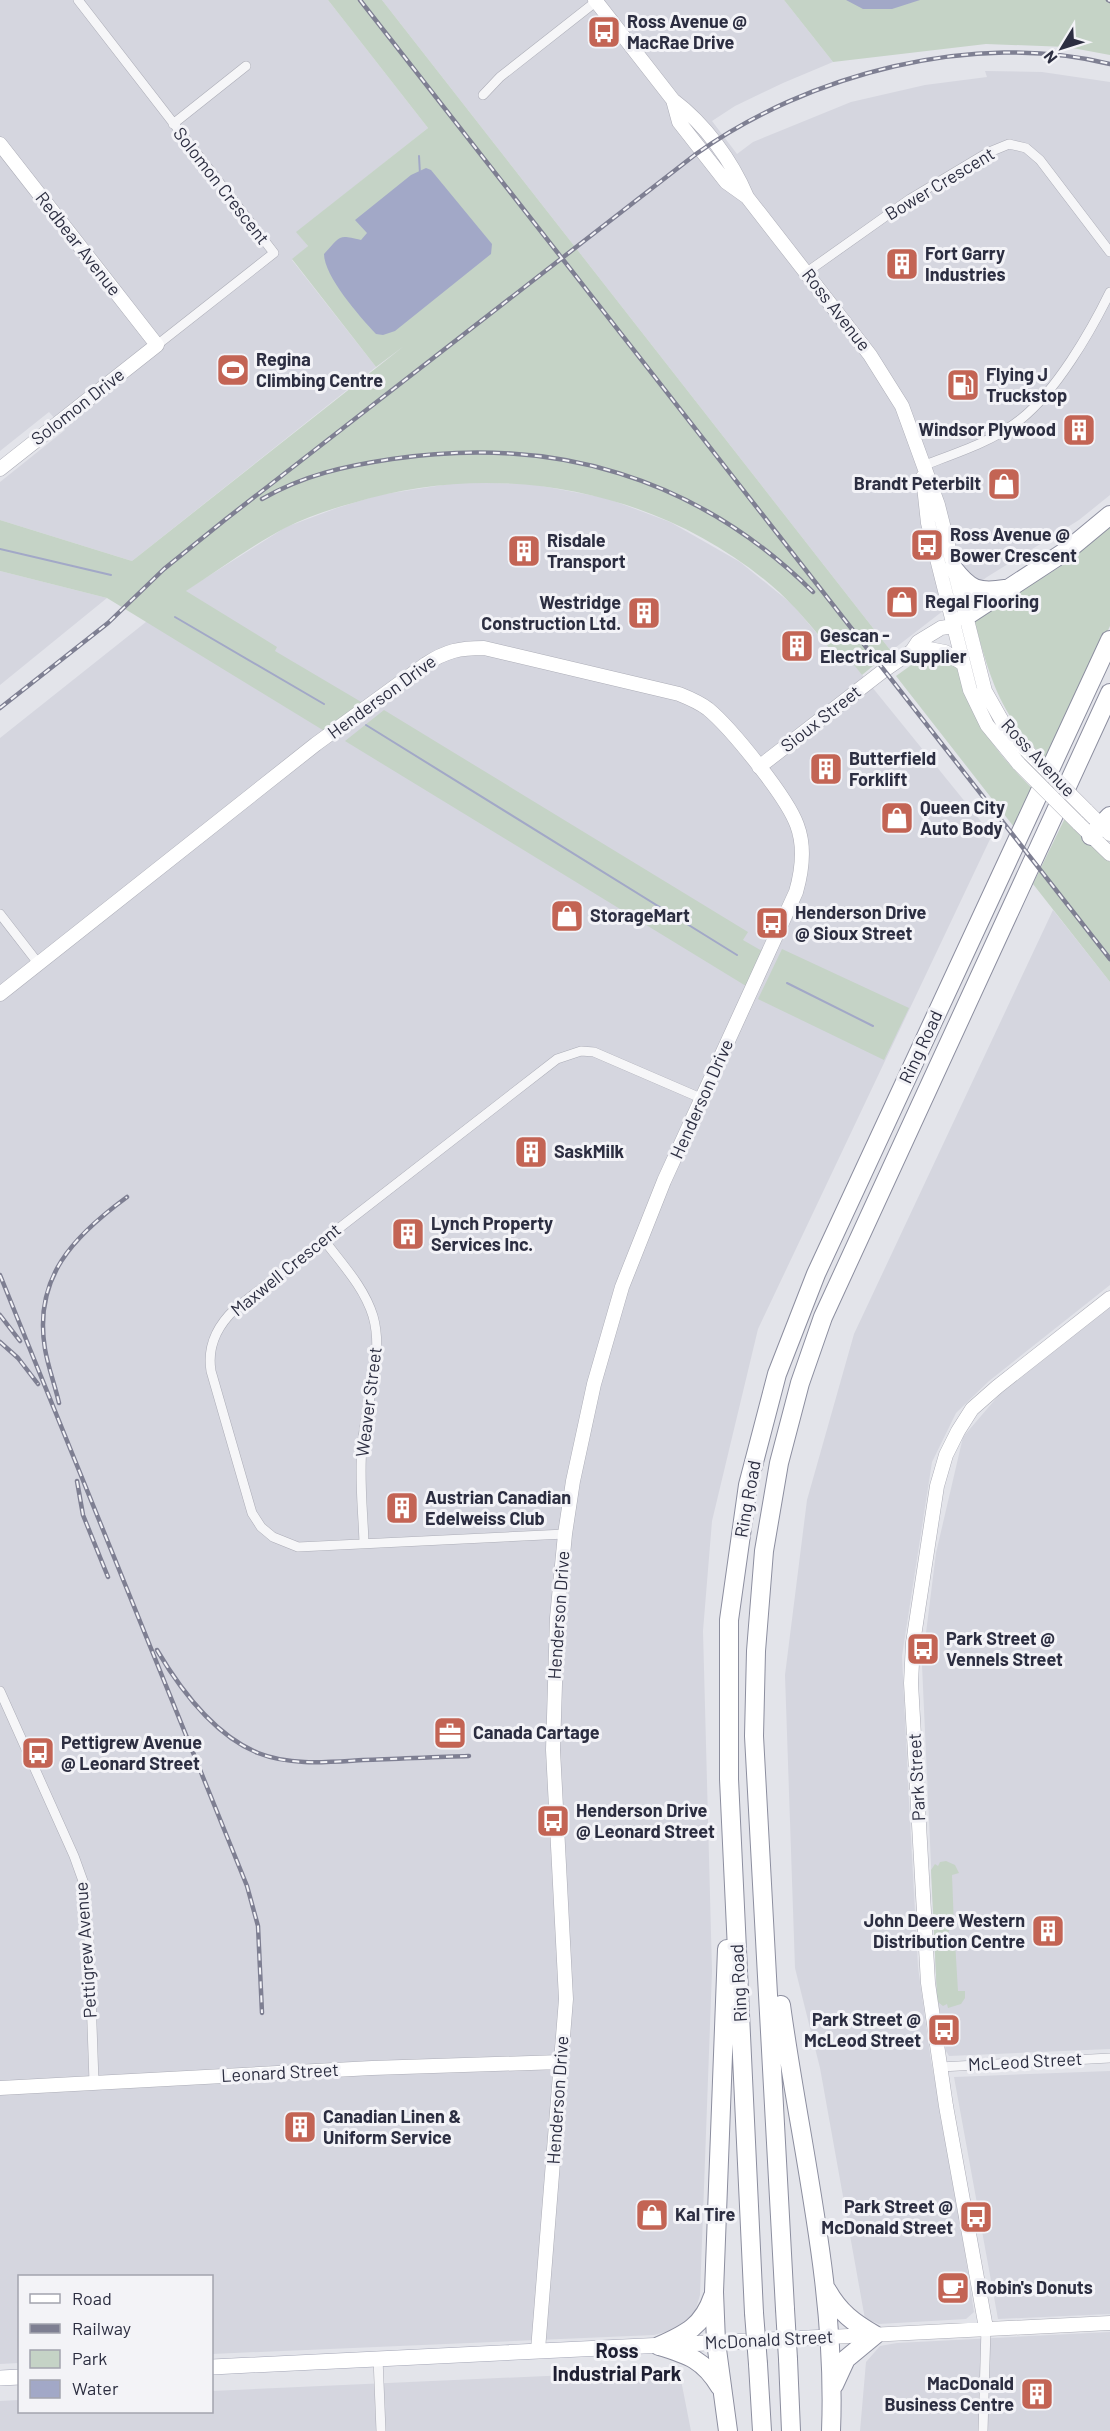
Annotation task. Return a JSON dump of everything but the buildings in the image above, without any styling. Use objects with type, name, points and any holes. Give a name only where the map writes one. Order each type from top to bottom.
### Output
[{"type":"highway","points":[[959,622],[1069,549],[1110,515]]},
{"type":"highway","points":[[953,568],[962,580],[976,589],[986,592],[1005,590]]},
{"type":"highway","name":"Ring Road","points":[[762,2431],[754,2313],[729,1779],[729,1620],[748,1485],[777,1374],[816,1274],[1110,640]]},
{"type":"highway","name":"Ring Road","points":[[791,2431],[764,1878],[754,1736],[758,1612],[764,1551],[779,1463],[800,1383],[823,1317],[1110,693]]},
{"type":"highway","points":[[728,2431],[716,2342],[714,2292],[726,1968],[729,1779]]},
{"type":"highway","points":[[764,1878],[788,2060],[826,2288],[833,2390],[831,2431]]},
{"type":"highway","points":[[826,2288],[844,2315],[875,2336],[846,2359],[833,2390]]},
{"type":"highway","points":[[659,2346],[683,2336],[701,2320],[708,2311],[714,2292]]},
{"type":"highway","points":[[659,2346],[700,2362],[711,2372],[722,2390]]},
{"type":"main road","name":"McDonald Street","points":[[213,2367],[829,2337]]},
{"type":"main road","points":[[0,2378],[18,2377]]},
{"type":"street","name":"Solomon Crescent","points":[[78,0],[274,253],[157,345]]},
{"type":"street","points":[[483,95],[500,77],[596,0]]},
{"type":"street","name":"Ross Avenue","points":[[596,0],[674,100],[690,113],[737,173],[747,197],[807,272],[892,386],[938,505],[953,568],[962,663],[982,717],[999,742],[1019,764],[1098,827]]},
{"type":"street","points":[[172,124],[246,66]]},
{"type":"street","name":"Redbear Avenue","points":[[0,144],[157,345]]},
{"type":"street","name":"Bower Crescent","points":[[807,272],[910,199],[987,153],[1009,144],[1026,148],[1040,160],[1110,252]]},
{"type":"street","points":[[922,466],[968,449],[1000,433],[1038,404],[1074,353],[1110,292]]},
{"type":"street","name":"Solomon Drive","points":[[0,469],[157,345]]},
{"type":"street","name":"Ross Avenue","points":[[922,466],[925,508],[959,622],[985,691],[1006,728],[1086,810],[1098,827],[1110,854]]},
{"type":"street","name":"Sioux Street","points":[[759,768],[880,673],[918,649],[918,642],[940,628],[959,622]]},
{"type":"street","name":"Henderson Drive","points":[[0,994],[316,744],[442,653],[463,648],[484,648],[679,694],[706,708],[721,721],[759,768],[787,806],[797,824],[801,842],[800,879],[796,892],[664,1181],[622,1287],[594,1384],[565,1533],[555,1653],[553,1750],[566,1999],[538,2350]]},
{"type":"street","points":[[918,649],[945,652],[962,663]]},
{"type":"street","points":[[0,914],[39,963]]},
{"type":"street","name":"Maxwell Crescent","points":[[565,1533],[298,1547],[280,1541],[261,1527],[252,1512],[210,1362],[214,1335],[229,1315],[551,1063],[568,1054],[581,1051],[594,1052],[703,1099]]},
{"type":"street","name":"Weaver Street","points":[[324,1240],[359,1286],[370,1308],[375,1328],[376,1352],[362,1449],[364,1543]]},
{"type":"street","name":"Park Street","points":[[986,2328],[927,1983],[911,1683],[913,1643],[937,1486],[946,1455],[958,1431],[972,1409],[997,1387],[1110,1298]]},
{"type":"street","name":"Pettigrew Avenue","points":[[0,1690],[83,1881],[89,1940],[94,2082]]},
{"type":"street","name":"McLeod Street","points":[[940,2067],[1110,2058]]},
{"type":"street","name":"Leonard Street","points":[[0,2088],[372,2068],[561,2062]]},
{"type":"street","name":"McDonald Street","points":[[829,2337],[1110,2323]]},
{"type":"street","points":[[983,2431],[986,2328]]},
{"type":"street","points":[[378,2358],[381,2431]]},
{"type":"shaded area","points":[[0,0],[328,0],[428,128],[297,232],[308,246],[292,260],[376,367],[132,561],[0,520],[0,482],[65,430],[49,412],[0,451]]},
{"type":"shaded area","points":[[382,0],[784,0],[833,62],[735,106],[712,121],[737,154],[753,142],[851,102],[925,85],[987,77],[985,71],[1042,72],[1110,82],[1110,495],[1079,520],[987,577],[891,651]]},
{"type":"shaded area","points":[[462,482],[531,484],[606,498],[670,522],[740,562],[792,604],[835,655],[842,650],[992,835],[758,1329],[712,1521],[703,1631],[712,1971],[700,2295],[693,2319],[669,2331],[654,2335],[213,2354],[213,2275],[18,2275],[18,2363],[0,2364],[0,738],[185,591],[286,527],[379,495]]},
{"type":"shaded area","points":[[0,571],[107,598],[0,685]]},
{"type":"shaded area","points":[[1053,910],[1110,982],[1110,1285],[989,1381],[956,1413],[932,1462],[902,1656],[909,1802],[918,1967],[931,2061],[950,2155],[974,2312],[966,2319],[879,2324],[865,2319],[820,2068],[795,1968],[785,1675],[807,1500],[854,1334]]},
{"type":"shaded area","points":[[1110,1307],[1110,2049],[949,2056],[946,2051],[937,1997],[922,1665],[936,1553],[963,1437],[999,1395]]},
{"type":"shaded area","points":[[1110,2071],[1110,2314],[998,2319],[954,2077]]},
{"type":"shaded area","points":[[1110,2332],[1110,2431],[860,2431],[866,2362],[880,2346],[897,2343]]},
{"type":"shaded area","points":[[679,2370],[691,2431],[0,2431],[0,2401],[18,2400],[18,2413],[213,2413],[213,2391]]},
{"type":"green space","points":[[328,0],[382,0],[891,651],[862,675],[842,650],[835,655],[780,593],[726,552],[677,525],[626,505],[572,491],[518,484],[462,484],[407,490],[327,511],[301,520],[272,535],[186,591],[277,647],[275,651],[363,703],[326,732],[107,598],[0,571],[0,520],[132,561],[404,346],[376,367],[292,259],[308,246],[296,232],[428,128]]},
{"type":"green space","points":[[784,0],[1110,0],[1110,55],[1067,47],[986,44],[833,62]]},
{"type":"green space","points":[[1110,525],[1110,626],[1048,761],[1019,729],[999,696],[974,620],[1071,560]]},
{"type":"green space","points":[[934,653],[956,663],[970,701],[985,732],[1005,760],[1033,789],[1014,827],[896,676],[921,658]]},
{"type":"green space","points":[[384,710],[748,932],[743,940],[762,951],[746,986],[345,741]]},
{"type":"green space","points":[[1065,818],[1110,862],[1110,982],[1033,884]]},
{"type":"green space","points":[[782,949],[909,1008],[884,1060],[758,999]]},
{"type":"green space","points":[[946,1861],[955,1865],[959,1873],[952,1875],[954,1926],[950,1928],[948,1934],[950,1941],[955,1941],[958,1991],[965,1991],[965,1998],[961,2004],[948,2008],[947,2004],[943,2006],[938,2002],[937,1997],[931,1870],[935,1864],[938,1866],[940,1862]]},
{"type":"water","points":[[846,0],[920,0],[892,9],[863,9]]},
{"type":"water","points":[[426,168],[431,170],[492,244],[491,254],[395,331],[383,335],[376,334],[336,284],[324,254],[340,238],[361,240],[367,233],[355,220],[411,175]]},
{"type":"waterway","points":[[419,156],[420,174]]},
{"type":"waterway","points":[[0,549],[111,575]]},
{"type":"waterway","points":[[175,617],[324,704]]},
{"type":"waterway","points":[[366,725],[737,955]]},
{"type":"waterway","points":[[787,983],[873,1026]]},
{"type":"railway","points":[[360,0],[1110,959]]},
{"type":"railway","points":[[0,708],[108,623],[164,569],[226,519],[696,154],[740,126],[789,101],[841,81],[894,66],[949,56],[1004,52],[1058,55],[1110,64]]},
{"type":"railway","points":[[262,499],[293,484],[325,473],[392,459],[452,453],[509,453],[565,460],[619,473],[671,493],[721,519],[768,552],[813,592]]},
{"type":"railway","points":[[59,1403],[45,1349],[43,1323],[45,1300],[52,1280],[75,1243],[90,1227],[127,1197]]},
{"type":"railway","points":[[0,1275],[247,1886],[258,1926],[262,2013]]},
{"type":"railway","points":[[0,1315],[20,1341]]},
{"type":"railway","points":[[0,1342],[18,1358],[38,1384]]},
{"type":"railway","points":[[77,1481],[83,1515],[108,1577]]},
{"type":"railway","points":[[157,1650],[187,1695],[213,1723],[227,1735],[258,1753],[283,1760],[310,1762],[469,1756]]},
{"type":"place","name":"Ross Avenue @ MacRae Drive","points":[[604,32]]},
{"type":"place","name":"Fort Garry Industries","points":[[902,264]]},
{"type":"place","name":"Regina Climbing Centre","points":[[233,370]]},
{"type":"place","name":"Flying J Truckstop","points":[[963,385]]},
{"type":"place","name":"Windsor Plywood","points":[[1079,430]]},
{"type":"place","name":"Brandt Peterbilt","points":[[1004,484]]},
{"type":"place","name":"Ross Avenue @ Bower Crescent","points":[[927,545]]},
{"type":"place","name":"Risdale Transport","points":[[524,551]]},
{"type":"place","name":"Regal Flooring","points":[[902,602]]},
{"type":"place","name":"Westridge Construction Ltd.","points":[[644,613]]},
{"type":"place","name":"Gescan - Electrical Supplier","points":[[797,646]]},
{"type":"place","name":"Butterfield Forklift","points":[[826,769]]},
{"type":"place","name":"Queen City Auto Body","points":[[897,818]]},
{"type":"place","name":"StorageMart","points":[[567,916]]},
{"type":"place","name":"Henderson Drive @ Sioux Street","points":[[772,923]]},
{"type":"place","name":"SaskMilk","points":[[531,1152]]},
{"type":"place","name":"Lynch Property Services Inc.","points":[[408,1234]]},
{"type":"place","name":"Austrian Canadian Edelweiss Club","points":[[402,1508]]},
{"type":"place","name":"Park Street @ Vennels Street","points":[[923,1649]]},
{"type":"place","name":"Canada Cartage","points":[[450,1733]]},
{"type":"place","name":"Pettigrew Avenue @ Leonard Street","points":[[38,1753]]},
{"type":"place","name":"Henderson Drive @ Leonard Street","points":[[553,1821]]},
{"type":"place","name":"John Deere Western Distribution Centre","points":[[1048,1931]]},
{"type":"place","name":"Park Street @ McLeod Street","points":[[944,2030]]},
{"type":"place","name":"Canadian Linen & Uniform Service","points":[[300,2127]]},
{"type":"place","name":"Kal Tire","points":[[652,2215]]},
{"type":"place","name":"Park Street @ McDonald Street","points":[[976,2217]]},
{"type":"place","name":"Robin's Donuts","points":[[953,2288]]},
{"type":"place","name":"MacDonald Business Centre","points":[[1037,2394]]},
{"type":"district","name":"Ross Industrial Park","points":[[617,2362]]}]
